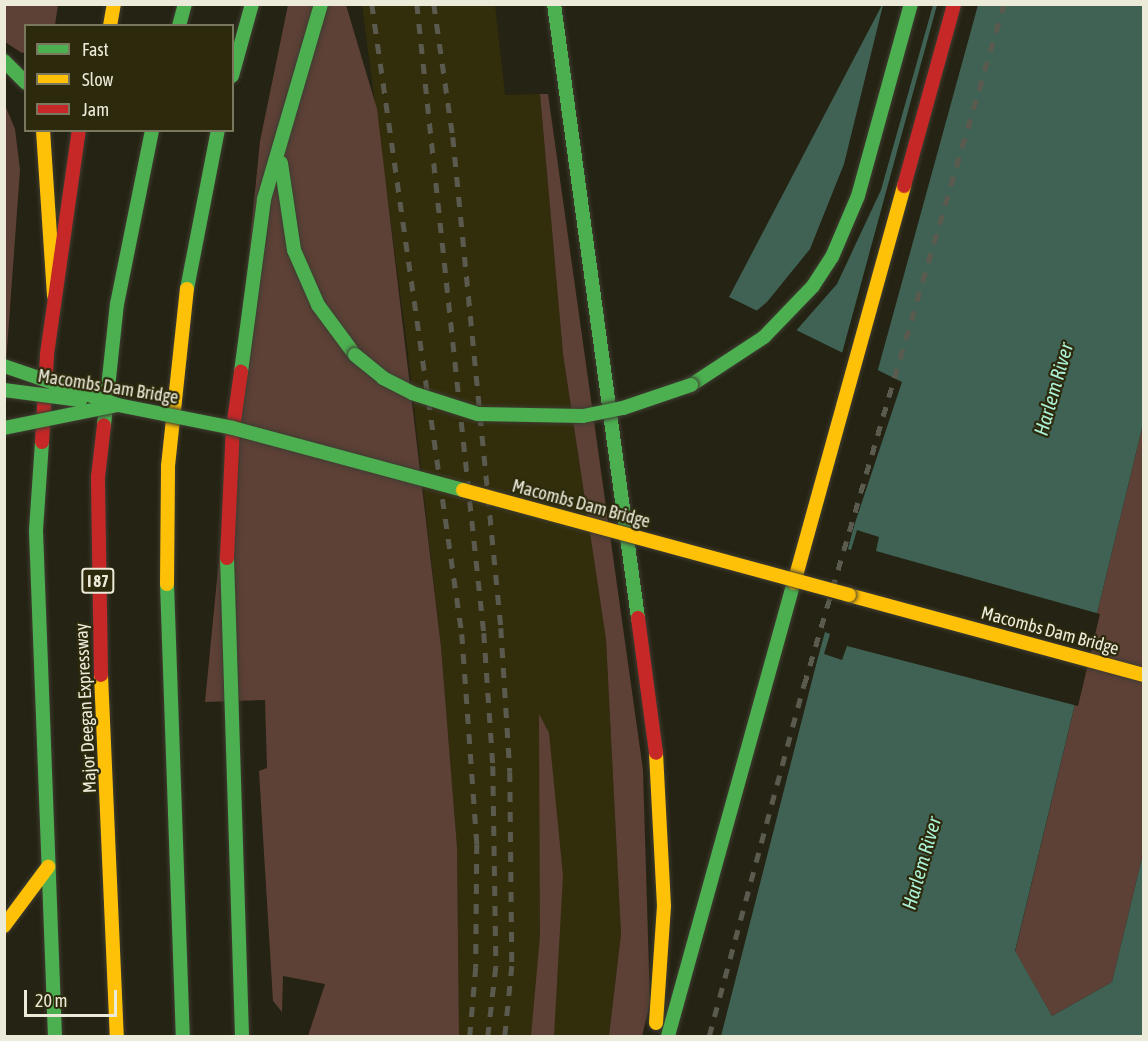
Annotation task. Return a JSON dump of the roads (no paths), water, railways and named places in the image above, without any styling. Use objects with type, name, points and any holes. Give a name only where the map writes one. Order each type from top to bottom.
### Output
[{"type":"main road","points":[[110,24],[114,4]]},
{"type":"main road","points":[[180,24],[185,4]]},
{"type":"main road","points":[[234,69],[252,4]]},
{"type":"main road","points":[[242,1036],[230,734],[227,561],[233,428],[262,210],[321,4]]},
{"type":"main road","points":[[301,77],[338,4]]},
{"type":"main road","points":[[554,4],[654,723],[663,820],[663,940],[654,1036]]},
{"type":"main road","points":[[280,143],[288,221],[307,283],[334,333],[383,378],[443,405],[478,414],[552,418],[623,408],[691,386],[722,367],[764,337],[813,286],[832,257],[858,196],[911,4]]},
{"type":"main road","points":[[668,1036],[954,4]]},
{"type":"main road","points":[[4,61],[24,81]]},
{"type":"main road","points":[[42,132],[54,296]]},
{"type":"main road","points":[[55,1036],[41,737],[36,531],[54,296],[79,132]]},
{"type":"main road","name":"Major Deegan Expressway","points":[[117,1036],[98,596],[98,477],[117,304],[152,132]]},
{"type":"main road","points":[[183,1036],[167,622],[168,465],[187,286],[218,132]]},
{"type":"main road","points":[[4,366],[118,405]]},
{"type":"main road","name":"Macombs Dam Bridge","points":[[4,390],[118,405],[233,428],[1143,675]]},
{"type":"main road","points":[[4,428],[118,405]]},
{"type":"main road","points":[[4,926],[48,867]]},
{"type":"water","name":"Harlem River","points":[[882,5],[1143,5],[1143,424],[1015,951],[1052,1016],[1112,982],[1143,854],[1143,1036],[721,1036],[817,661],[855,523],[902,382],[729,297]]},
{"type":"railway","points":[[372,4],[462,634],[477,844],[476,967],[470,1036]]},
{"type":"railway","points":[[417,4],[484,633],[493,766],[496,967],[488,1036]]},
{"type":"railway","points":[[434,4],[453,137],[501,628],[510,772],[512,966],[505,1036]]},
{"type":"railway","points":[[709,1036],[804,685],[1004,4]]}]
